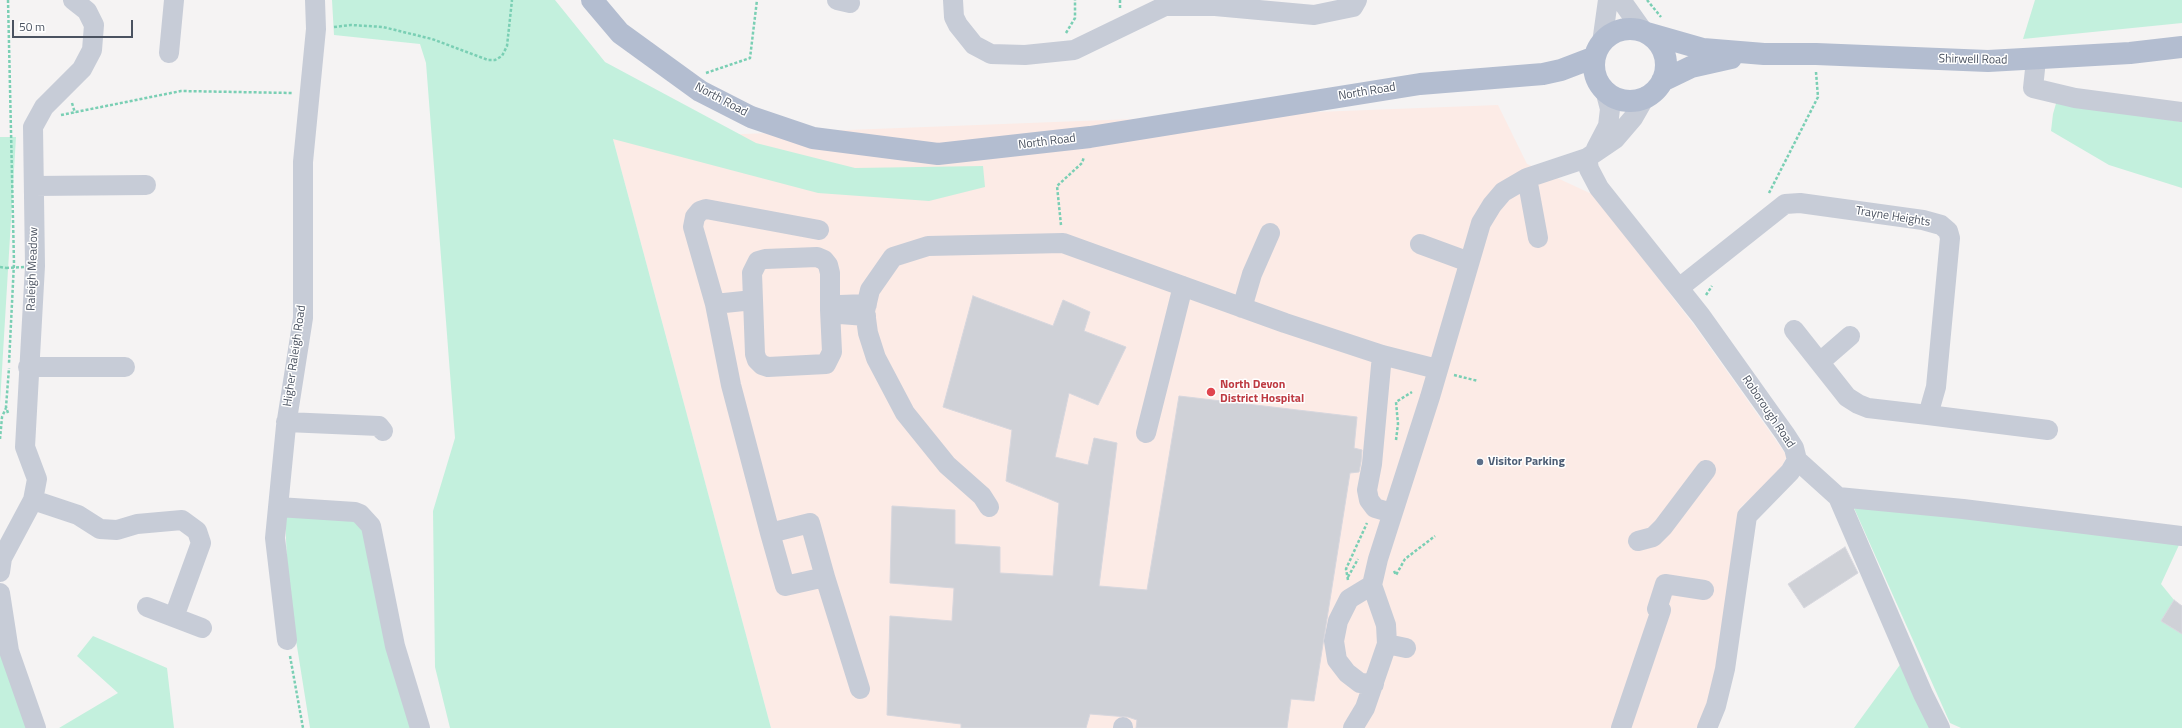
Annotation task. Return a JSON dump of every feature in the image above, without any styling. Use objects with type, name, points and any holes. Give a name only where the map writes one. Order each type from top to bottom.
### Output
[{"type":"main road","name":"North Road","points":[[592,0],[620,34],[700,91],[751,117],[813,138],[938,154],[1090,137],[1420,84],[1543,74],[1561,70],[1599,50]]},
{"type":"main road","points":[[1628,29],[1645,32],[1660,46],[1665,54],[1666,68],[1662,81],[1652,93],[1646,97],[1624,100],[1611,95],[1603,88],[1594,67],[1599,50],[1607,37],[1621,30],[1628,29]]},
{"type":"main road","name":"Shirwell Road","points":[[1645,32],[1703,49],[1764,54],[1816,54],[1892,59],[1988,61],[2036,60],[2130,53],[2182,47]]},
{"type":"main road","name":"Shirwell Road","points":[[1662,81],[1691,67],[1735,57],[1764,54]]},
{"type":"main road","name":"North Road","points":[[1543,74],[1603,88]]},
{"type":"street","name":"Raleigh Meadow","points":[[1,565],[33,500],[36,479],[25,447],[34,270],[33,127],[44,107],[82,69],[92,50],[94,25],[87,11],[73,0]]},
{"type":"street","points":[[169,53],[174,0]]},
{"type":"street","name":"Higher Raleigh Road","points":[[287,640],[275,538],[286,422],[303,318],[303,162],[316,29],[315,0]]},
{"type":"street","points":[[953,0],[954,17],[962,33],[974,45],[991,54],[1025,55],[1074,50],[1165,6],[1215,3],[1314,15],[1353,7],[1358,0]]},
{"type":"street","points":[[1599,50],[1608,0]]},
{"type":"street","points":[[1621,0],[1645,32]]},
{"type":"street","points":[[2036,60],[2033,88],[2075,98],[2182,112]]},
{"type":"street","points":[[1591,154],[1608,126],[1610,109],[1603,88]]},
{"type":"street","points":[[1353,728],[1365,708],[1387,644],[1386,625],[1372,585],[1392,514],[1481,223],[1492,205],[1503,192],[1527,178],[1591,154],[1615,139],[1633,118],[1646,97]]},
{"type":"street","name":"Roborough Road","points":[[1591,154],[1589,169],[1599,188],[1679,288],[1785,434],[1794,448],[1797,460],[1790,472],[1747,516],[1725,669],[1716,706],[1707,728]]},
{"type":"street","points":[[1527,178],[1538,238]]},
{"type":"street","points":[[34,186],[118,192],[146,184]]},
{"type":"street","name":"Trayne Heights","points":[[1679,288],[1774,211],[1785,204],[1800,203],[1923,220],[1941,225],[1948,231],[1950,238],[1936,387],[1928,415]]},
{"type":"street","points":[[819,230],[706,209],[700,211],[695,217],[693,227],[715,304],[731,385],[785,586],[825,577]]},
{"type":"street","points":[[1242,308],[1252,274],[1270,233]]},
{"type":"street","points":[[989,507],[982,496],[947,465],[903,411],[876,358],[868,333],[866,310],[871,289],[893,257],[928,246],[1063,243],[1242,308],[1382,355],[1437,368]]},
{"type":"street","points":[[1420,244],[1469,262]]},
{"type":"street","points":[[817,257],[824,260],[828,265],[830,273],[833,310],[832,352],[826,364],[768,367],[762,365],[755,354],[752,273],[758,261],[765,259],[817,257]]},
{"type":"street","points":[[1146,433],[1183,286]]},
{"type":"street","points":[[715,304],[753,300]]},
{"type":"street","points":[[833,310],[840,305],[866,310]]},
{"type":"street","points":[[1794,330],[1847,397],[1868,408],[2048,430]]},
{"type":"street","points":[[1820,362],[1850,336]]},
{"type":"street","points":[[1382,355],[1372,464],[1368,490],[1369,500],[1375,508],[1392,514]]},
{"type":"street","points":[[28,367],[92,376],[125,367]]},
{"type":"street","points":[[286,422],[379,426],[384,431]]},
{"type":"street","points":[[1797,460],[1838,497],[1923,694],[1940,728]]},
{"type":"street","points":[[1638,541],[1652,537],[1663,527],[1706,470]]},
{"type":"street","points":[[1838,497],[1963,509],[2182,536]]},
{"type":"street","points":[[33,500],[78,515],[100,529],[117,530],[137,524],[182,520],[197,531],[201,543],[174,617]]},
{"type":"street","points":[[278,507],[354,512],[360,514],[371,526],[395,646],[420,728]]},
{"type":"street","points":[[770,533],[810,523],[825,577],[860,689]]},
{"type":"street","points":[[1621,728],[1659,609],[1665,584],[1704,590]]},
{"type":"street","points":[[1372,585],[1349,599],[1338,621],[1334,640],[1337,660],[1347,673],[1360,683],[1374,684]]},
{"type":"street","points":[[0,593],[9,651],[36,728]]},
{"type":"street","points":[[147,607],[202,628]]},
{"type":"street","points":[[1387,644],[1406,648]]},
{"type":"path","points":[[0,439],[2,417],[6,407],[14,263],[8,0]]},
{"type":"path","points":[[316,29],[351,25],[383,27],[432,38],[488,60],[495,60],[502,56],[507,46],[512,0]]},
{"type":"path","points":[[685,80],[750,58],[757,0]]},
{"type":"path","points":[[1064,50],[1064,36],[1075,18],[1075,0]]},
{"type":"path","points":[[1816,54],[1818,97]]},
{"type":"path","points":[[37,119],[181,91],[310,93]]},
{"type":"path","points":[[1063,243],[1056,186],[1082,163],[1090,137]]},
{"type":"path","points":[[0,267],[26,266]]},
{"type":"path","points":[[1459,377],[1478,381]]},
{"type":"path","points":[[6,407],[10,419]]},
{"type":"path","points":[[1393,567],[1396,575],[1406,559],[1435,536]]},
{"type":"path","points":[[287,640],[303,728]]},
{"type":"shaded area","name":"North Devon District Hospital","points":[[1498,105],[1527,164],[1594,195],[1697,329],[1787,456],[1780,471],[1740,508],[1716,679],[1701,728],[771,728],[613,139]]},
{"type":"green space","points":[[332,0],[555,0],[605,62],[756,143],[855,168],[983,166],[985,187],[929,201],[818,193],[613,139],[771,728],[450,728],[435,667],[433,511],[455,438],[426,63],[420,44],[334,35]]},
{"type":"green space","points":[[2035,0],[2182,0],[2182,23],[2023,39]]},
{"type":"green space","points":[[2057,100],[2182,122],[2182,188],[2109,165],[2051,131],[2053,114]]},
{"type":"green space","points":[[0,137],[16,137],[0,403]]},
{"type":"green space","points":[[1854,508],[1905,508],[2179,545],[2161,584],[2174,600],[2161,621],[2182,634],[2182,728],[1961,728],[1950,723]]},
{"type":"green space","points":[[285,513],[354,517],[368,529],[414,728],[310,728],[288,590]]},
{"type":"green space","points":[[0,635],[28,728],[0,728]]},
{"type":"green space","points":[[93,636],[167,668],[174,728],[59,728],[118,693],[77,656]]},
{"type":"green space","points":[[1902,662],[1937,728],[1854,728]]},
{"type":"building","points":[[973,296],[1053,326],[1063,300],[1090,312],[1084,331],[1126,347],[1098,405],[1069,393],[1055,457],[1088,465],[1094,438],[1117,443],[1099,586],[1147,590],[1179,396],[1357,417],[1354,448],[1362,450],[1361,462],[1359,472],[1350,473],[1314,701],[1291,699],[1287,728],[1136,728],[1137,720],[1128,717],[1090,714],[1086,728],[961,728],[961,724],[887,715],[890,616],[952,621],[954,588],[890,583],[892,506],[955,510],[955,544],[1000,547],[1000,573],[1053,576],[1059,503],[1006,481],[1012,430],[943,407]]},
{"type":"building","points":[[1845,547],[1858,573],[1804,608],[1788,584]]},
{"type":"building","points":[[2174,600],[2182,606],[2182,634],[2161,621]]},
{"type":"place","name":"North Devon District Hospital","points":[[1211,392]]},
{"type":"place","name":"Visitor Parking","points":[[1480,462]]}]
